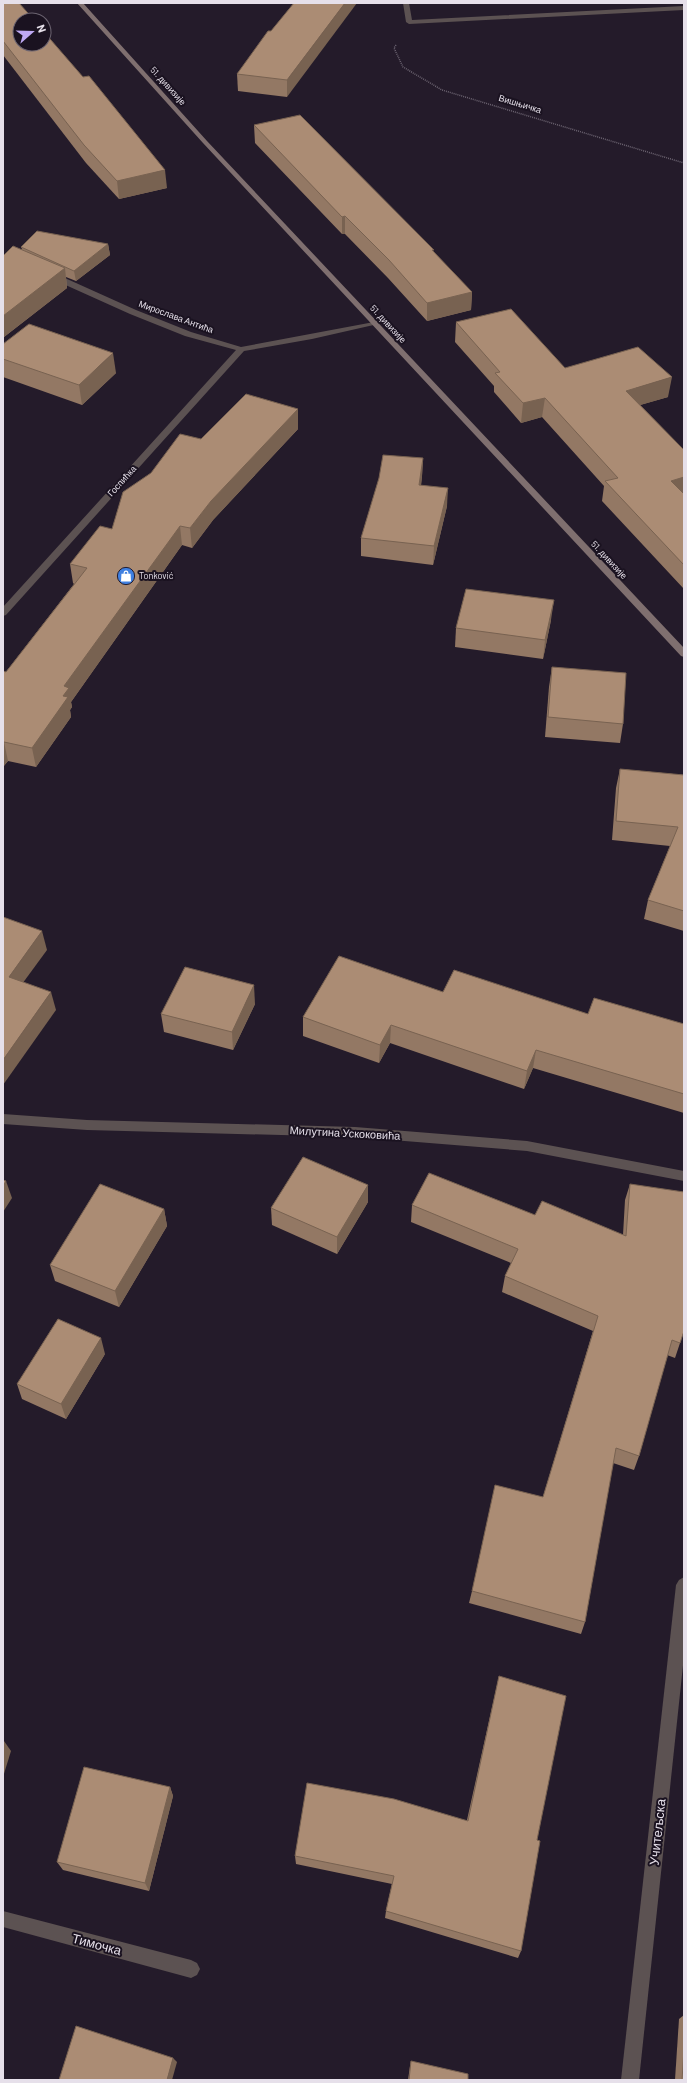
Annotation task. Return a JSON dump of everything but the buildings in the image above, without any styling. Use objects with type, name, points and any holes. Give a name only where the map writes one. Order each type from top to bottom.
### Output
[{"type":"street","name":"51. дивизије","points":[[80,3],[205,142],[684,654]]},
{"type":"street","points":[[406,3],[409,22],[684,8]]},
{"type":"street","name":"Мирослава Антића","points":[[44,272],[181,331],[240,349],[312,337],[374,324]]},
{"type":"street","name":"Госпићка","points":[[3,613],[240,349]]},
{"type":"street","name":"Милутина Ускоковића","points":[[3,1119],[87,1125],[355,1132],[527,1146],[684,1176]]},
{"type":"street","name":"Учитељска","points":[[630,2080],[684,1585]]},
{"type":"street","name":"Тимочка","points":[[3,1919],[191,1968]]},
{"type":"path","name":"Вишњичка","points":[[409,22],[394,48],[404,67],[442,90],[684,163]]},
{"type":"place","name":"Tonković","points":[[126,576]]}]
